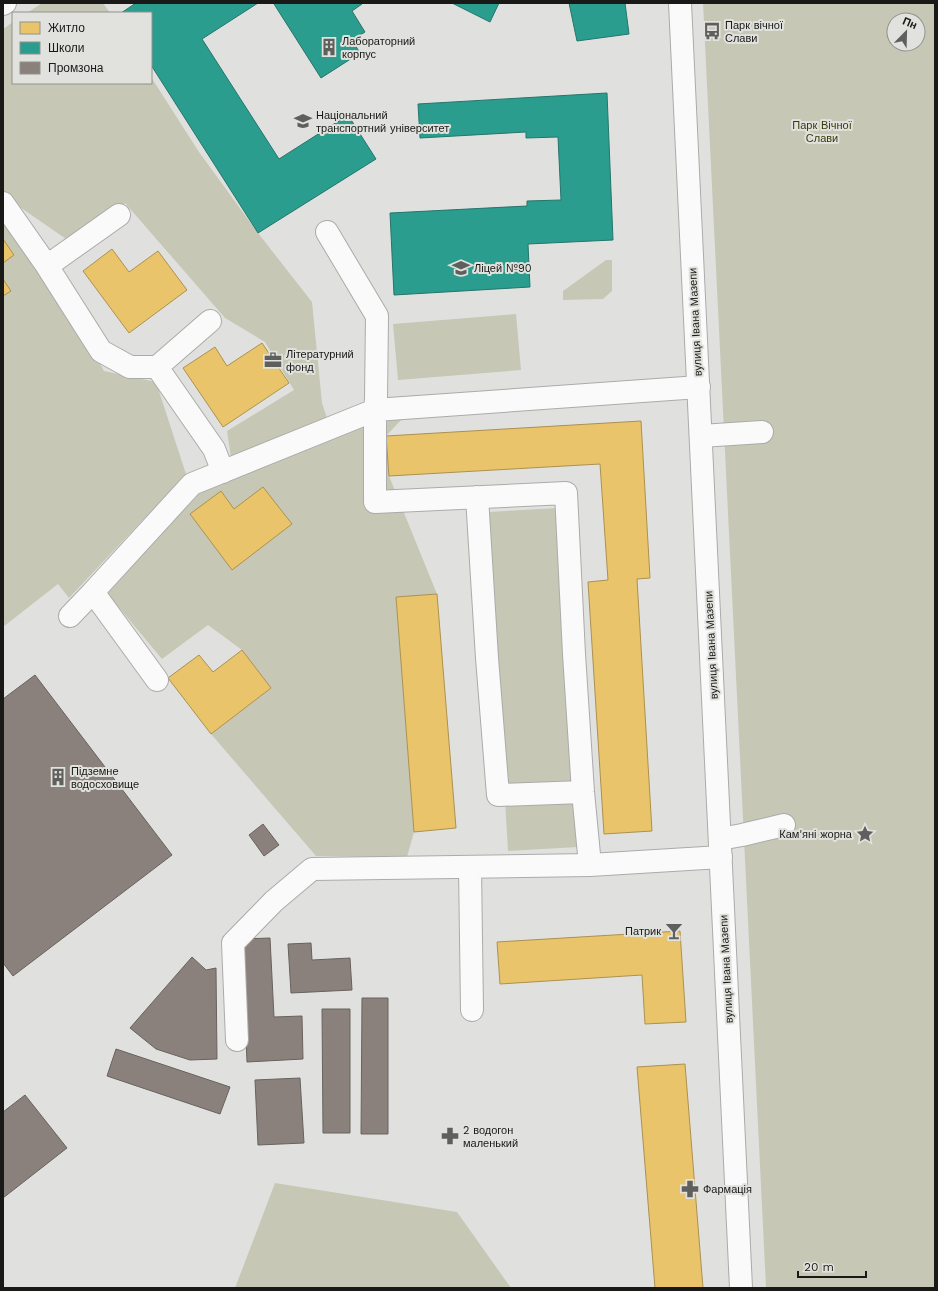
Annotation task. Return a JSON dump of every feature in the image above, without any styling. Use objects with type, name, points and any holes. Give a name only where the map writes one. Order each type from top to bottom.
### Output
[{"type":"main road","name":"вулиця Івана Мазепи","points":[[680,3],[741,1288]]},
{"type":"main road","points":[[3,203],[47,266],[101,351],[130,367],[157,367],[210,321]]},
{"type":"main road","points":[[47,266],[119,215]]},
{"type":"main road","points":[[328,232],[377,316],[375,502],[566,494],[574,654],[583,792],[590,865]]},
{"type":"main road","points":[[157,367],[214,449],[223,472]]},
{"type":"main road","points":[[70,616],[192,484],[375,410],[699,387]]},
{"type":"main road","points":[[701,436],[762,432]]},
{"type":"main road","points":[[476,497],[486,658],[498,794],[583,792]]},
{"type":"main road","points":[[93,592],[157,680]]},
{"type":"main road","points":[[237,1040],[233,943],[274,902],[312,869],[470,868],[590,865],[720,848],[742,835],[784,825]]},
{"type":"main road","points":[[470,868],[472,1010]]},
{"type":"green space","points":[[42,3],[103,3],[109,12],[28,12]]},
{"type":"green space","name":"Парк Вічної Слави","points":[[703,3],[935,3],[935,1288],[766,1288]]},
{"type":"green space","points":[[12,23],[12,84],[152,84],[152,79],[199,152],[258,233],[312,302],[322,403],[327,418],[231,457],[227,431],[294,390],[265,342],[225,318],[125,203],[69,241],[14,203],[104,371],[156,382],[186,474],[69,598],[58,584],[3,627],[3,29]]},
{"type":"green space","points":[[606,260],[612,260],[612,291],[603,299],[563,300],[563,291]]},
{"type":"green space","points":[[516,314],[521,370],[398,380],[393,324]]},
{"type":"green space","points":[[402,419],[386,436],[389,476],[437,594],[396,597],[414,832],[407,857],[316,856],[211,734],[271,688],[242,650],[208,625],[162,659],[106,592],[201,492],[363,425]]},
{"type":"green space","points":[[558,508],[578,847],[508,851],[488,512]]},
{"type":"green space","points":[[275,1183],[457,1212],[511,1288],[235,1288]]},
{"type":"building: Житло","points":[[3,239],[14,255],[3,263]]},
{"type":"building: Житло","points":[[112,249],[129,272],[158,251],[187,290],[129,333],[83,271]]},
{"type":"building: Житло","points":[[3,279],[11,291],[3,296]]},
{"type":"building: Житло","points":[[262,343],[289,383],[223,427],[183,368],[215,347],[227,366]]},
{"type":"building: Житло","points":[[641,421],[650,578],[637,579],[652,831],[604,834],[588,582],[608,580],[600,464],[389,476],[386,436]]},
{"type":"building: Житло","points":[[263,487],[292,524],[232,570],[190,514],[221,491],[234,509]]},
{"type":"building: Житло","points":[[437,594],[456,828],[414,832],[396,597]]},
{"type":"building: Житло","points":[[242,650],[271,688],[211,734],[168,678],[199,655],[213,672]]},
{"type":"building: Житло","points":[[680,931],[686,1022],[645,1024],[642,975],[500,984],[497,942]]},
{"type":"building: Житло","points":[[685,1064],[703,1288],[655,1288],[637,1067]]},
{"type":"building: Школи","points":[[136,3],[258,3],[202,39],[279,159],[348,115],[376,159],[258,233],[152,67],[152,12],[122,12]]},
{"type":"building: Школи","name":"Лабораторний корпус","points":[[361,3],[362,4],[352,11],[365,32],[352,40],[360,53],[321,78],[274,4]]},
{"type":"building: Школи","points":[[452,3],[499,3],[490,22]]},
{"type":"building: Школи","points":[[569,3],[625,3],[629,34],[577,41]]},
{"type":"building: Школи","points":[[607,93],[613,240],[528,244],[530,287],[394,295],[390,213],[527,206],[527,201],[561,200],[558,137],[526,138],[526,132],[420,138],[418,104]]},
{"type":"building: Промзона","name":"Підземне водосховище","points":[[35,675],[172,855],[13,976],[3,963],[3,699]]},
{"type":"building: Промзона","points":[[263,824],[279,845],[264,856],[249,835]]},
{"type":"building: Промзона","points":[[270,938],[274,1017],[302,1016],[303,1059],[247,1062],[242,939]]},
{"type":"building: Промзона","points":[[311,943],[312,960],[350,958],[352,990],[291,993],[288,944]]},
{"type":"building: Промзона","points":[[192,957],[206,970],[216,968],[217,1059],[190,1060],[156,1049],[130,1028]]},
{"type":"building: Промзона","points":[[362,998],[388,998],[388,1134],[361,1134]]},
{"type":"building: Промзона","points":[[322,1009],[350,1009],[350,1133],[323,1133]]},
{"type":"building: Промзона","points":[[116,1049],[230,1087],[220,1114],[107,1076]]},
{"type":"building: Промзона","points":[[300,1078],[304,1143],[258,1145],[255,1080]]},
{"type":"building: Промзона","points":[[25,1095],[67,1148],[3,1198],[3,1112]]},
{"type":"place","name":"Парк вічної Слави","points":[[712,31]]},
{"type":"place","name":"Лабораторний корпус","points":[[329,47]]},
{"type":"place","name":"Національний транспортний університет","points":[[303,121]]},
{"type":"place","name":"Ліцей №90","points":[[461,268]]},
{"type":"place","name":"Літературний фонд","points":[[273,360]]},
{"type":"place","name":"Підземне водосховище","points":[[58,777]]},
{"type":"place","name":"Кам'яні жорна","points":[[865,834]]},
{"type":"place","name":"Патрик","points":[[674,931]]},
{"type":"place","name":"2 водогон маленький","points":[[450,1136]]},
{"type":"place","name":"Фармація","points":[[690,1189]]}]
